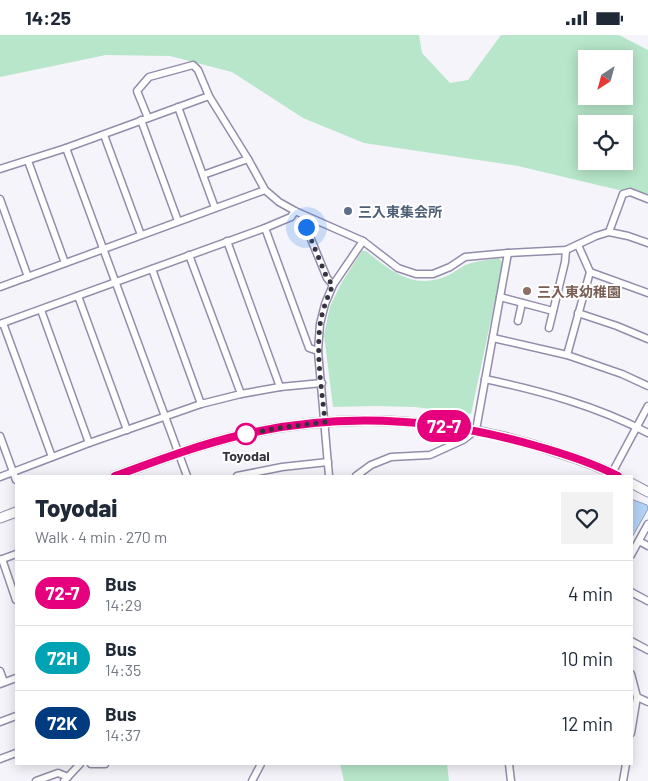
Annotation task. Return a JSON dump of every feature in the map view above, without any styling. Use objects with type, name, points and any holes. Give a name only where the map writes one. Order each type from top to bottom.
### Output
[{"type":"street","points":[[178,221],[144,119],[138,91],[149,77],[193,65],[198,70],[209,95],[265,190],[279,202],[295,211],[363,241],[398,268],[416,274],[432,274],[450,267],[465,257],[566,251],[596,236],[609,232],[648,243]]},
{"type":"street","points":[[0,169],[104,135],[209,95]]},
{"type":"street","points":[[178,107],[215,208]]},
{"type":"street","points":[[104,135],[141,235]]},
{"type":"street","points":[[66,148],[187,475]]},
{"type":"street","points":[[203,175],[248,159]]},
{"type":"street","points":[[28,161],[66,263]]},
{"type":"street","points":[[0,287],[265,190]]},
{"type":"street","points":[[609,232],[622,195],[630,192],[648,199]]},
{"type":"street","points":[[0,199],[28,277]]},
{"type":"street","points":[[52,457],[2,324],[265,228],[291,217],[295,211]]},
{"type":"street","points":[[308,217],[306,227],[327,278],[333,285]]},
{"type":"street","points":[[265,228],[309,348],[318,351]]},
{"type":"street","points":[[227,241],[280,387]]},
{"type":"street","points":[[329,475],[318,351],[320,324],[325,304],[333,285],[363,241]]},
{"type":"street","points":[[567,355],[590,272],[578,245]]},
{"type":"street","points":[[548,328],[566,251]]},
{"type":"street","points":[[357,475],[371,465],[391,457],[430,455],[463,440],[476,430],[508,253]]},
{"type":"street","points":[[189,255],[241,393]]},
{"type":"street","points":[[152,269],[201,404]]},
{"type":"street","points":[[590,272],[648,293]]},
{"type":"street","points":[[78,296],[126,430]]},
{"type":"street","points":[[500,297],[553,311]]},
{"type":"street","points":[[518,321],[522,303]]},
{"type":"street","points":[[41,309],[89,443]]},
{"type":"street","points":[[578,313],[648,339]]},
{"type":"street","points":[[493,338],[567,355],[622,374],[648,386]]},
{"type":"street","points":[[485,379],[536,390],[588,407],[648,433]]},
{"type":"street","points":[[0,477],[89,443],[201,404],[241,393],[322,383]]},
{"type":"street","points":[[118,475],[178,453],[241,435],[278,428],[325,422],[402,422],[476,430],[547,449],[615,475],[648,406]]},
{"type":"street","points":[[0,435],[15,477]]},
{"type":"street","points":[[241,475],[282,467],[328,462]]},
{"type":"street","points":[[633,484],[648,492]]},
{"type":"street","points":[[0,518],[15,512]]},
{"type":"street","points":[[633,552],[648,524]]},
{"type":"street","points":[[639,541],[648,546]]},
{"type":"street","points":[[15,554],[1,560],[15,596]]},
{"type":"street","points":[[633,593],[648,601]]},
{"type":"street","points":[[633,642],[648,650]]},
{"type":"street","points":[[0,671],[2,683],[15,678]]},
{"type":"street","points":[[633,682],[637,697],[633,721]]},
{"type":"street","points":[[637,697],[648,702]]},
{"type":"street","points":[[0,722],[15,716]]},
{"type":"street","points":[[0,759],[15,753]]},
{"type":"street","points":[[36,781],[58,773],[66,779],[79,765]]},
{"type":"street","points":[[252,781],[260,765]]},
{"type":"street","points":[[509,765],[510,781]]},
{"type":"street","points":[[623,781],[626,765]]},
{"type":"green space","points":[[0,35],[419,35],[422,53],[450,83],[468,80],[501,35],[619,35],[648,50],[648,197],[518,166],[364,143],[303,118],[232,72],[170,56],[106,55],[0,77]]},
{"type":"green space","points":[[362,251],[366,251],[385,266],[404,277],[425,281],[449,275],[465,265],[473,263],[499,258],[503,263],[471,414],[415,407],[333,407],[324,335],[330,306],[342,282]]},
{"type":"green space","points":[[340,765],[447,765],[449,781],[344,781]]},
{"type":"water","points":[[633,500],[647,505],[648,509],[633,535]]},
{"type":"bus line","name":"72-7","points":[[118,475],[178,453],[241,435],[325,422],[358,421],[402,422],[476,430],[547,449],[616,475]]},
{"type":"place","name":"三入東集会所","points":[[348,211]]},
{"type":"place","name":"三入東幼稚園","points":[[527,291]]},
{"type":"place","name":"Toyodai","points":[[246,434]]},
{"type":"route","points":[[246,434],[241,435],[325,422],[318,351],[320,324],[325,304],[333,285],[327,278],[306,227]]}]
